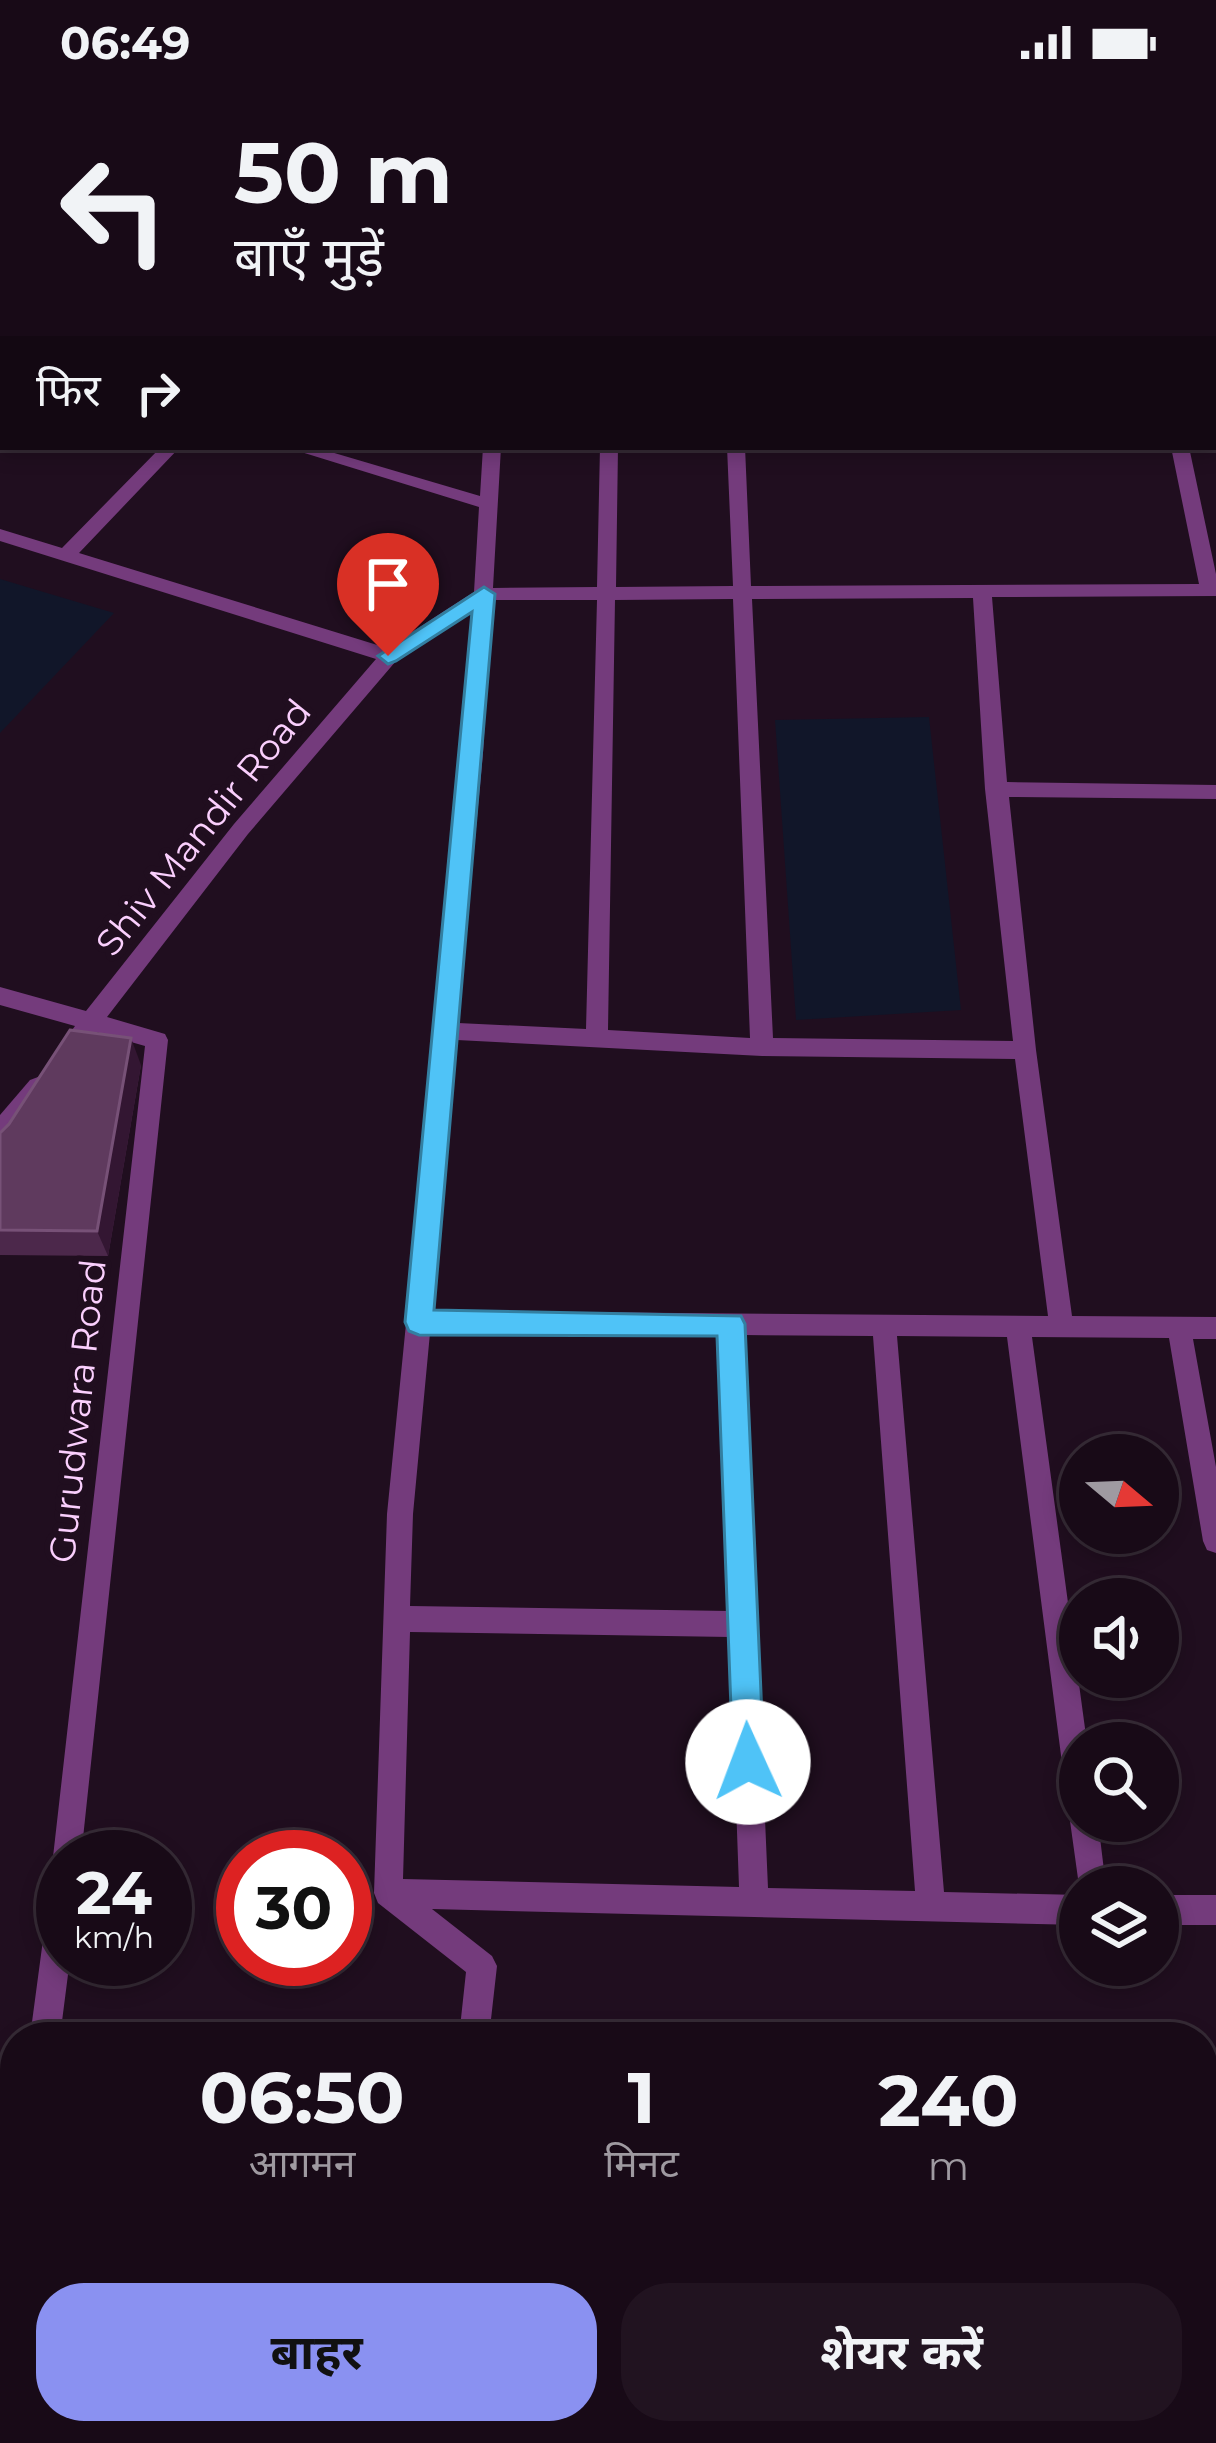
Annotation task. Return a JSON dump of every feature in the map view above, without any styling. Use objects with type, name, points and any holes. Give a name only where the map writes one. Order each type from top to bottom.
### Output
[{"type":"street","points":[[66,555],[168,450]]},
{"type":"street","points":[[304,450],[488,504]]},
{"type":"street","points":[[388,1893],[400,1514],[484,594],[492,450]]},
{"type":"street","points":[[597,1039],[610,593],[609,450]]},
{"type":"street","points":[[736,450],[762,1047]]},
{"type":"street","points":[[484,594],[1213,590],[1181,450]]},
{"type":"street","points":[[0,535],[388,656]]},
{"type":"street","points":[[982,591],[995,789],[1022,1050],[1061,1325]]},
{"type":"street","name":"Shiv Mandir Road","points":[[0,1130],[388,656],[484,594]]},
{"type":"street","points":[[995,789],[1216,792]]},
{"type":"street","points":[[0,996],[93,1022]]},
{"type":"street","name":"Gurudwara Road","points":[[70,1830],[157,1040],[93,1022]]},
{"type":"street","points":[[446,1031],[762,1047],[1022,1050]]},
{"type":"street","points":[[419,1322],[1216,1328]]},
{"type":"street","points":[[731,1324],[754,1900]]},
{"type":"street","points":[[884,1325],[930,1904]]},
{"type":"street","points":[[1018,1327],[1070,1722]]},
{"type":"street","points":[[1179,1328],[1216,1540]]},
{"type":"street","points":[[396,1618],[743,1624]]},
{"type":"street","points":[[388,1893],[1059,1909]]},
{"type":"street","points":[[388,1893],[482,1966],[476,2022]]},
{"type":"street","points":[[1179,1910],[1216,1910]]},
{"type":"street","points":[[47,2022],[51,1986]]},
{"type":"shaded area","points":[[0,579],[114,613],[0,733]]},
{"type":"shaded area","points":[[929,717],[961,1010],[796,1020],[775,720]]},
{"type":"building","points":[[70,1030],[131,1038],[97,1231],[0,1230],[0,1133]]},
{"type":"route","points":[[388,656],[484,594],[419,1322],[731,1324],[748,1762]]}]
